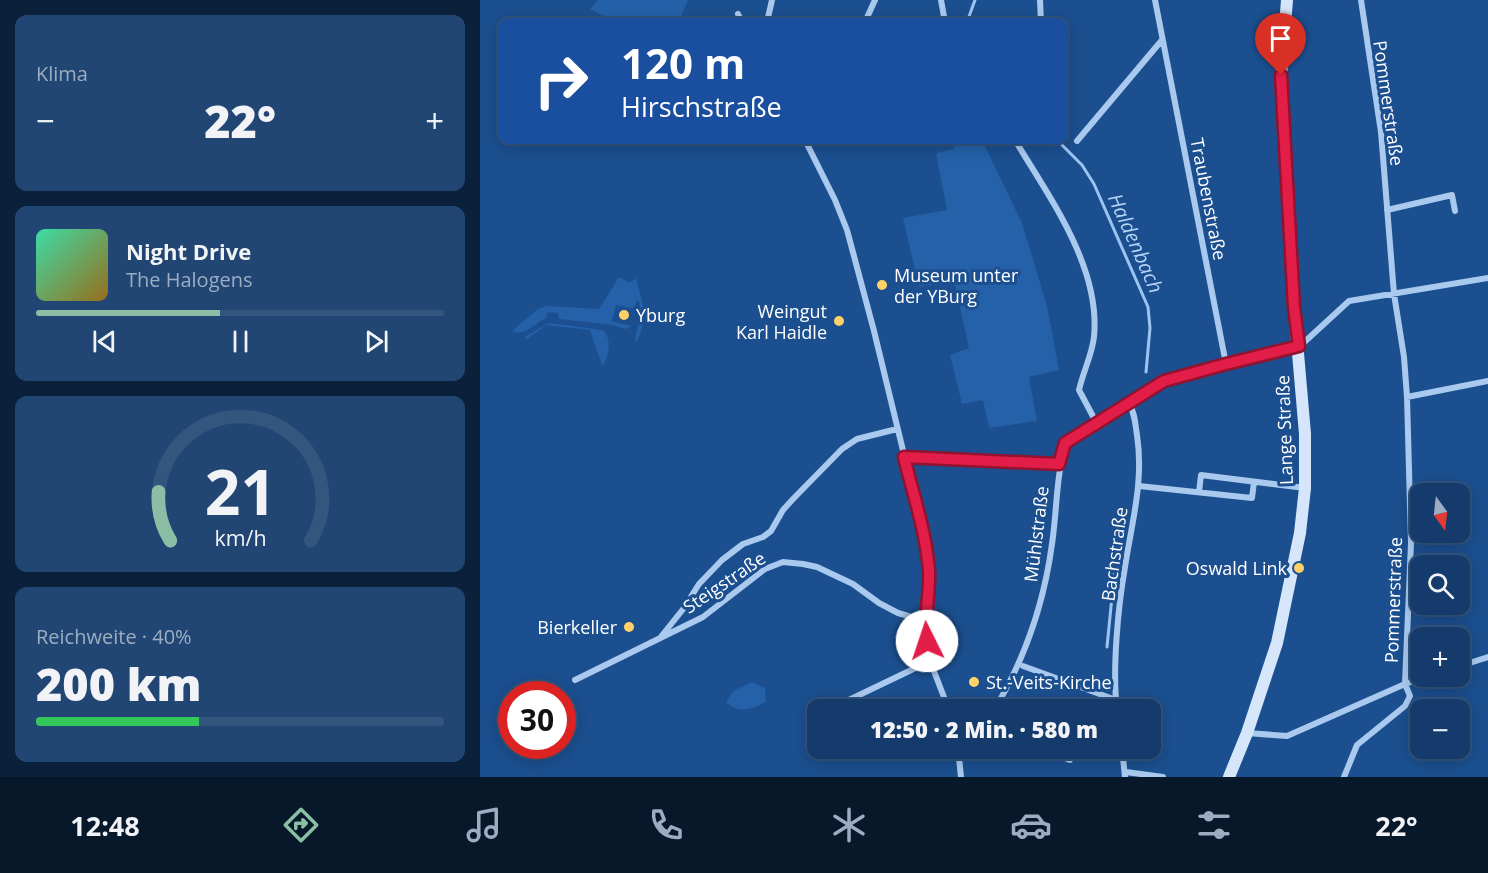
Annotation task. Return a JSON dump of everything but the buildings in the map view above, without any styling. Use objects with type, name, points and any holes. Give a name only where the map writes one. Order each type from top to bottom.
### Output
[{"type":"main road","name":"Lange Straße","points":[[1229,777],[1247,733],[1277,643],[1300,533],[1305,488],[1305,434],[1294,307],[1281,75],[1287,0]]},
{"type":"street","points":[[768,18],[772,0]]},
{"type":"street","points":[[867,18],[876,0]]},
{"type":"street","points":[[941,0],[944,18]]},
{"type":"street","points":[[1040,0],[1041,18]]},
{"type":"street","name":"Traubenstraße","points":[[1155,0],[1226,364]]},
{"type":"street","name":"Pommerstraße","points":[[1344,777],[1357,745],[1405,706],[1410,696],[1405,684],[1411,543],[1407,397],[1404,357],[1394,294],[1381,132],[1361,0]]},
{"type":"street","points":[[738,14],[740,18]]},
{"type":"street","points":[[1077,141],[1162,40]]},
{"type":"street","points":[[807,144],[847,230],[874,331],[925,541],[929,573],[925,621],[930,661],[945,699]]},
{"type":"street","points":[[1017,144],[1081,255],[1094,315],[1094,338],[1079,390],[1096,422]]},
{"type":"street","points":[[1387,210],[1452,195],[1455,211]]},
{"type":"street","points":[[1299,346],[1349,301],[1488,278]]},
{"type":"street","name":"Mühlstraße","points":[[1001,699],[1020,665],[1044,593],[1052,544],[1059,464],[1065,443],[1164,381],[1299,346]]},
{"type":"street","points":[[1407,397],[1488,381]]},
{"type":"street","name":"Bachstraße","points":[[1116,699],[1117,651],[1124,569],[1139,486],[1138,442],[1134,411],[1129,404]]},
{"type":"street","points":[[658,640],[684,608],[699,584],[722,560],[743,544],[763,537],[771,531],[783,510],[843,449],[857,439],[897,429]]},
{"type":"street","points":[[904,457],[1059,464]]},
{"type":"street","points":[[1199,492],[1201,475],[1305,488]]},
{"type":"street","points":[[1139,486],[1252,498],[1254,482]]},
{"type":"street","name":"Steigstraße","points":[[575,680],[703,617],[765,569],[783,562],[817,567],[853,584],[879,603],[898,613],[925,621]]},
{"type":"street","points":[[1470,663],[1488,657]]},
{"type":"street","points":[[851,699],[930,661]]},
{"type":"street","points":[[1020,665],[1113,699]]},
{"type":"street","points":[[1247,733],[1287,736],[1410,682]]},
{"type":"street","points":[[959,759],[961,777]]},
{"type":"street","points":[[1123,759],[1125,774],[1163,777]]},
{"type":"shaded area","points":[[598,0],[688,0],[681,18],[607,18],[590,9]]},
{"type":"shaded area","points":[[953,144],[984,144],[1022,223],[1047,306],[1059,370],[1029,377],[1037,421],[989,428],[983,400],[962,404],[950,355],[969,348],[954,280],[919,287],[903,218],[947,210],[936,153],[954,149]]},
{"type":"shaded area","points":[[619,277],[630,283],[636,278],[646,317],[637,342],[635,339],[642,311],[639,301],[636,302],[635,309],[616,305],[612,321],[631,326],[626,329],[612,325],[559,319],[558,313],[547,312],[546,318],[525,331],[516,333],[512,331],[538,309],[546,306],[599,309]]},
{"type":"shaded area","points":[[548,323],[603,330],[608,338],[609,347],[604,364],[602,365],[590,330],[546,325],[526,340],[525,337]]},
{"type":"shaded area","points":[[752,682],[765,688],[766,702],[745,710],[735,708],[726,702],[733,691]]},
{"type":"waterway","name":"Haldenbach","points":[[968,18],[975,0]]},
{"type":"waterway","name":"Haldenbach","points":[[1061,144],[1082,165],[1094,184],[1148,307],[1150,328],[1146,372]]},
{"type":"waterway","name":"Haldenbach","points":[[1119,539],[1122,508]]},
{"type":"waterway","name":"Haldenbach","points":[[1107,647],[1116,556]]},
{"type":"place","name":"Museum unter der YBurg","points":[[882,285]]},
{"type":"place","name":"Yburg","points":[[624,315]]},
{"type":"place","name":"Weingut Karl Haidle","points":[[839,321]]},
{"type":"place","name":"Oswald Link","points":[[1299,568]]},
{"type":"place","name":"Bierkeller","points":[[629,627]]},
{"type":"place","name":"St.-Veits-Kirche","points":[[974,682]]},
{"type":"route","points":[[927,641],[925,621],[929,573],[925,541],[904,457],[1059,464],[1065,443],[1164,381],[1299,346],[1294,307],[1281,75]]}]
